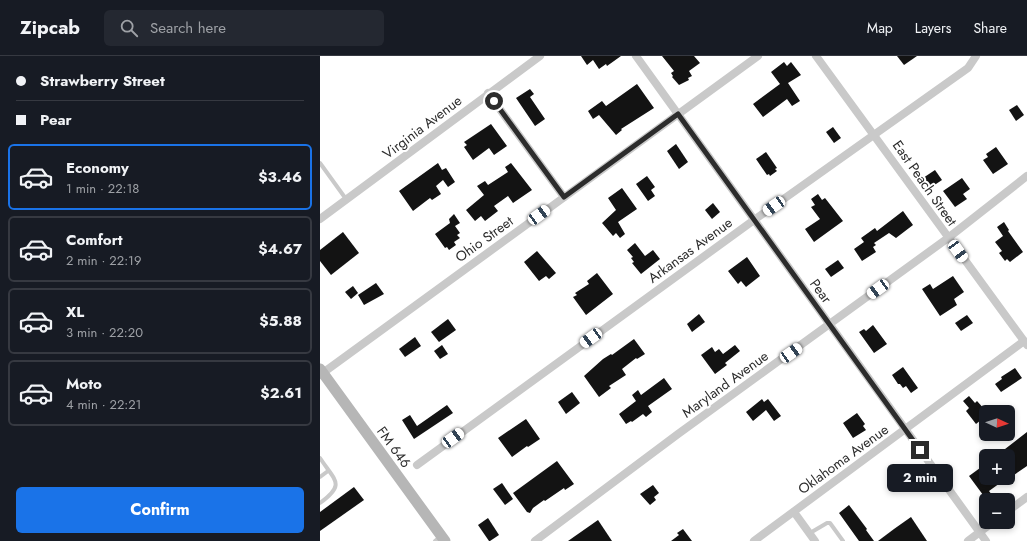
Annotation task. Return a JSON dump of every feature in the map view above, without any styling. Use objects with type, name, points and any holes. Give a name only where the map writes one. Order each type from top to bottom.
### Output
[{"type":"main road","name":"FM 646","points":[[321,372],[440,539]]},
{"type":"street","name":"Virginia Avenue","points":[[320,219],[488,93],[540,56]]},
{"type":"street","name":"Pear","points":[[636,56],[986,541]]},
{"type":"street","name":"Ohio Street","points":[[321,372],[758,56]]},
{"type":"street","name":"East Peach Street","points":[[816,56],[1026,343]]},
{"type":"street","name":"Arkansas Avenue","points":[[417,465],[754,220],[968,68],[976,56]]},
{"type":"street","points":[[488,93],[564,197]]},
{"type":"street","name":"Maryland Avenue","points":[[535,541],[948,238],[1027,176]]},
{"type":"street","name":"Oklahoma Avenue","points":[[754,541],[905,429],[1026,343]]},
{"type":"street","points":[[1015,506],[1027,497]]},
{"type":"street","points":[[794,512],[815,541]]},
{"type":"street","points":[[968,541],[984,529]]},
{"type":"lane","points":[[320,163],[346,199]]},
{"type":"lane","points":[[320,458],[336,482],[336,489],[320,503]]},
{"type":"lane","points":[[320,477],[328,471]]},
{"type":"lane","points":[[809,534],[827,523],[830,523],[843,541]]},
{"type":"building","points":[[581,56],[621,56],[607,66],[606,64],[599,69],[593,60],[587,65]]},
{"type":"building","points":[[662,56],[694,56],[700,63],[689,71],[692,76],[688,78],[689,80],[679,85],[672,77],[673,76],[671,73],[674,71]]},
{"type":"building","points":[[897,56],[917,56],[904,65]]},
{"type":"building","points":[[784,62],[787,66],[791,62],[801,75],[788,83],[800,101],[792,106],[787,99],[763,117],[753,104],[780,84],[771,72]]},
{"type":"building","points":[[637,84],[654,108],[621,129],[622,130],[616,135],[599,115],[593,119],[588,111],[602,101],[606,106]]},
{"type":"building","points":[[530,89],[534,94],[530,97],[545,119],[535,126],[516,98]]},
{"type":"building","points":[[1017,105],[1024,115],[1016,121],[1009,110]]},
{"type":"building","points":[[491,124],[507,146],[494,155],[489,148],[473,160],[464,147],[467,145],[464,142]]},
{"type":"building","points":[[833,127],[841,138],[834,143],[826,132]]},
{"type":"building","points":[[676,144],[688,162],[679,169],[667,151]]},
{"type":"building","points":[[996,147],[1008,164],[993,174],[983,160],[988,157],[986,154]]},
{"type":"building","points":[[766,152],[777,168],[775,169],[777,171],[770,176],[769,174],[767,175],[756,159]]},
{"type":"building","points":[[438,163],[442,170],[446,168],[455,182],[448,187],[443,180],[436,186],[441,194],[432,200],[430,198],[413,211],[399,191]]},
{"type":"building","points":[[511,163],[532,190],[513,203],[508,196],[494,206],[498,211],[485,221],[481,216],[475,221],[466,210],[484,195],[477,186],[485,181],[488,185],[508,172],[505,167]]},
{"type":"building","points":[[935,170],[942,180],[930,188],[923,178]]},
{"type":"building","points":[[647,176],[655,187],[651,190],[655,196],[648,201],[636,184]]},
{"type":"building","points":[[962,178],[970,189],[963,194],[967,199],[955,207],[943,191]]},
{"type":"building","points":[[622,188],[637,209],[618,222],[625,234],[620,238],[616,233],[613,236],[602,223],[616,210],[608,198]]},
{"type":"building","points":[[818,194],[822,200],[825,198],[843,221],[814,242],[805,229],[820,219],[811,207],[815,205],[811,199]]},
{"type":"building","points":[[713,203],[720,212],[712,219],[705,210]]},
{"type":"building","points":[[903,211],[913,225],[896,238],[889,233],[874,243],[876,245],[873,247],[876,252],[862,261],[854,249],[864,242],[861,238],[875,228],[877,231]]},
{"type":"building","points":[[454,214],[460,223],[455,226],[460,233],[457,235],[460,238],[454,242],[456,245],[449,250],[447,247],[445,248],[435,234],[450,223],[449,219]]},
{"type":"building","points":[[1004,222],[1009,230],[1008,231],[1023,252],[1010,262],[1007,259],[1005,261],[999,253],[1002,251],[995,242],[1003,236],[997,227]]},
{"type":"building","points":[[343,232],[359,253],[331,275],[320,261],[320,250]]},
{"type":"building","points":[[635,243],[645,256],[653,250],[660,259],[641,274],[632,263],[634,262],[631,258],[633,257],[627,250]]},
{"type":"building","points":[[537,251],[556,273],[549,279],[546,276],[539,281],[524,262]]},
{"type":"building","points":[[747,257],[760,276],[746,287],[741,281],[738,284],[728,271]]},
{"type":"building","points":[[838,260],[844,268],[831,277],[825,269]]},
{"type":"building","points":[[597,273],[613,294],[586,315],[573,297],[577,295],[575,293],[589,284],[587,281]]},
{"type":"building","points":[[953,276],[964,292],[954,299],[957,305],[940,316],[922,289],[930,284],[933,289]]},
{"type":"building","points":[[376,283],[384,294],[364,305],[358,295]]},
{"type":"building","points":[[353,286],[358,293],[351,299],[345,292]]},
{"type":"building","points":[[699,314],[705,322],[692,332],[687,324]]},
{"type":"building","points":[[967,315],[973,323],[961,331],[955,323]]},
{"type":"building","points":[[448,319],[456,330],[439,342],[431,332]]},
{"type":"building","points":[[873,325],[887,344],[874,353],[859,332],[864,329],[866,331]]},
{"type":"building","points":[[415,337],[421,346],[405,357],[399,349]]},
{"type":"building","points":[[634,339],[645,354],[637,359],[636,358],[622,369],[626,375],[609,386],[611,388],[599,397],[584,376],[603,359],[611,354],[612,355]]},
{"type":"building","points":[[442,345],[448,354],[440,359],[434,351]]},
{"type":"building","points":[[735,345],[740,351],[725,363],[727,365],[715,374],[701,355],[712,347],[715,352],[719,349],[723,354]]},
{"type":"building","points":[[903,367],[918,388],[911,393],[906,386],[903,388],[900,384],[898,384],[892,375]]},
{"type":"building","points":[[1015,368],[1022,378],[1001,392],[995,384],[1002,379],[1001,377]]},
{"type":"building","points":[[664,378],[672,389],[648,406],[652,412],[646,417],[643,414],[632,422],[631,421],[626,424],[619,414],[636,401],[632,395],[638,390],[641,395]]},
{"type":"building","points":[[572,392],[580,403],[566,414],[558,402]]},
{"type":"building","points":[[969,396],[975,403],[977,401],[981,405],[979,405],[979,422],[976,424],[966,411],[969,408],[963,401]]},
{"type":"building","points":[[762,399],[764,402],[768,399],[781,416],[774,421],[766,410],[753,421],[746,412]]},
{"type":"building","points":[[447,405],[453,413],[414,439],[402,420],[410,415],[417,426]]},
{"type":"building","points":[[857,413],[865,424],[863,426],[866,430],[853,438],[843,423]]},
{"type":"building","points":[[526,419],[540,439],[512,457],[498,438]]},
{"type":"building","points":[[1027,432],[1027,466],[1015,474],[1015,449],[1005,449]]},
{"type":"building","points":[[557,461],[574,484],[565,490],[564,488],[545,501],[544,500],[533,508],[530,513],[527,512],[513,493]]},
{"type":"building","points":[[979,469],[979,485],[997,485],[989,491],[990,493],[982,493],[969,476]]},
{"type":"building","points":[[502,483],[513,499],[505,505],[493,489]]},
{"type":"building","points":[[653,485],[659,493],[654,497],[656,500],[650,505],[640,494]]},
{"type":"building","points":[[354,487],[364,500],[320,531],[320,512]]},
{"type":"building","points":[[849,505],[874,541],[859,541],[839,513]]},
{"type":"building","points":[[911,517],[927,541],[878,541],[894,529]]},
{"type":"building","points":[[488,518],[499,535],[490,541],[478,525]]},
{"type":"building","points":[[598,520],[612,541],[568,541]]},
{"type":"building","points":[[683,529],[692,541],[671,541],[679,535],[677,533]]},
{"type":"route","points":[[494,101],[564,197],[678,114],[920,450]]}]
